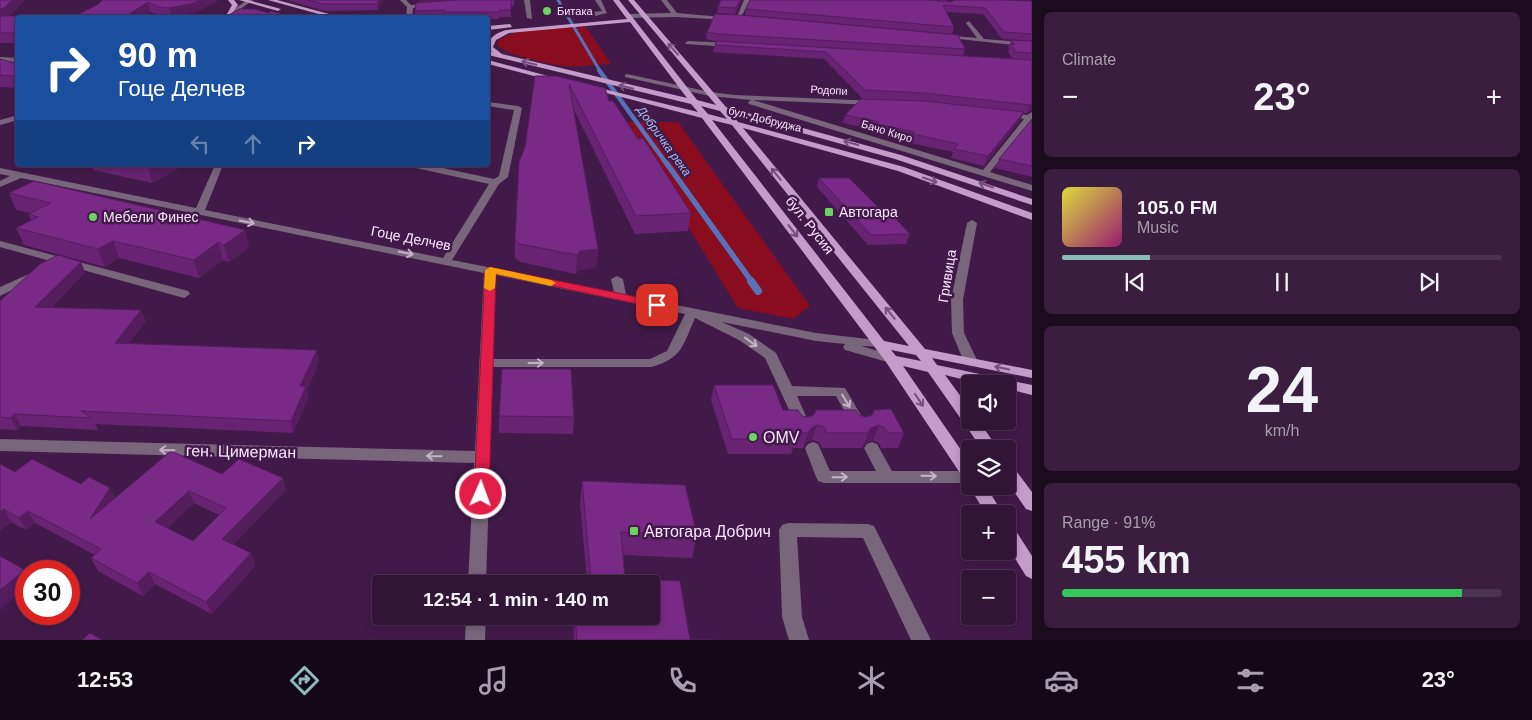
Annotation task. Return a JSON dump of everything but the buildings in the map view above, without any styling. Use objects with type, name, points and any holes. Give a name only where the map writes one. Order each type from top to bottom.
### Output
[{"type":"main road","points":[[228,15],[235,5],[231,0]]},
{"type":"main road","points":[[247,0],[301,15]]},
{"type":"main road","points":[[271,0],[330,15]]},
{"type":"main road","points":[[276,0],[288,4]]},
{"type":"main road","name":"бул. Русия","points":[[616,0],[880,344],[961,463]]},
{"type":"main road","name":"бул. Русия","points":[[631,0],[920,351],[961,408]]},
{"type":"main road","points":[[231,15],[257,8],[275,8]]},
{"type":"main road","points":[[501,56],[490,47],[492,40],[501,34],[516,30],[579,22],[631,21]]},
{"type":"main road","points":[[579,22],[631,21]]},
{"type":"main road","points":[[490,28],[560,24]]},
{"type":"main road","name":"бул. Добруджа","points":[[490,53],[808,131],[898,156],[1032,202]]},
{"type":"main road","points":[[490,62],[566,82]]},
{"type":"main road","name":"бул. Добруджа","points":[[585,86],[795,139],[884,164],[1032,217]]},
{"type":"main road","points":[[880,344],[1032,374]]},
{"type":"main road","points":[[891,359],[961,375]]},
{"type":"main road","points":[[1016,387],[1032,391]]},
{"type":"main road","points":[[1016,392],[1032,391]]},
{"type":"main road","points":[[1016,482],[1031,501]]},
{"type":"main road","points":[[1016,545],[1032,570]]},
{"type":"street","points":[[228,15],[247,0]]},
{"type":"street","points":[[403,0],[410,7],[440,5]]},
{"type":"street","points":[[527,0],[530,18]]},
{"type":"street","points":[[664,0],[675,15]]},
{"type":"street","points":[[738,18],[747,0]]},
{"type":"street","points":[[589,12],[578,12],[587,15],[602,14],[605,11],[598,3]]},
{"type":"street","points":[[409,15],[410,7]]},
{"type":"street","points":[[631,21],[661,15],[747,19]]},
{"type":"street","points":[[969,23],[982,40]]},
{"type":"street","points":[[933,36],[1032,45]]},
{"type":"street","points":[[688,43],[740,46]]},
{"type":"street","points":[[2,59],[15,52]]},
{"type":"street","points":[[2,59],[15,60]]},
{"type":"street","name":"Родопи","points":[[627,76],[684,89],[735,97],[885,104]]},
{"type":"street","name":"Бачо Киро","points":[[735,97],[985,172],[1032,188]]},
{"type":"street","points":[[446,261],[495,182],[503,177],[518,108],[490,104]]},
{"type":"street","points":[[996,112],[1031,116]]},
{"type":"street","points":[[985,172],[1031,116]]},
{"type":"street","points":[[0,123],[15,118]]},
{"type":"street","points":[[199,212],[218,167]]},
{"type":"street","points":[[425,167],[495,182]]},
{"type":"street","name":"Гоце Делчев","points":[[0,171],[816,337],[891,359]]},
{"type":"street","points":[[0,184],[20,175]]},
{"type":"street","name":"Гривица","points":[[972,223],[957,300],[958,333],[972,362]]},
{"type":"street","points":[[0,244],[184,294]]},
{"type":"street","points":[[0,292],[60,261]]},
{"type":"street","points":[[477,575],[490,270]]},
{"type":"street","points":[[617,279],[621,297]]},
{"type":"street","points":[[487,363],[651,363],[663,359],[672,353],[692,312],[744,336],[770,356],[803,425]]},
{"type":"street","name":"Гоце Делчев","points":[[816,337],[880,344]]},
{"type":"street","points":[[788,391],[840,391],[860,425]]},
{"type":"street","name":"ген. Цимерман","points":[[0,445],[483,458]]},
{"type":"street","points":[[813,448],[824,477],[961,476]]},
{"type":"street","points":[[872,448],[887,476]]},
{"type":"street","points":[[800,640],[792,617],[788,530],[868,531],[921,640]]},
{"type":"street","points":[[475,640],[476,625]]},
{"type":"shaded area","points":[[586,27],[611,64],[570,66],[549,63],[510,53],[498,46],[497,42],[515,33],[527,30]]},
{"type":"shaded area","points":[[624,122],[678,122],[810,306],[793,319],[738,308]]},
{"type":"waterway","name":"Добричка река","points":[[558,0],[600,71]]},
{"type":"waterway","name":"Добричка река","points":[[599,70],[666,163]]},
{"type":"waterway","name":"Добричка река","points":[[665,161],[752,282]]},
{"type":"waterway","name":"Добричка река","points":[[751,281],[758,291]]},
{"type":"slow traffic","points":[[490,288],[490,270],[551,283]]},
{"type":"place","name":"Битака","points":[[547,11]]},
{"type":"place","name":"Aвтогара","points":[[829,212]]},
{"type":"place","name":"Мебели Финес","points":[[93,217]]},
{"type":"place","name":"OMV","points":[[753,437]]},
{"type":"place","name":"Автогара Добрич","points":[[634,531]]},
{"type":"route","points":[[481,494],[490,270],[657,305]]}]
